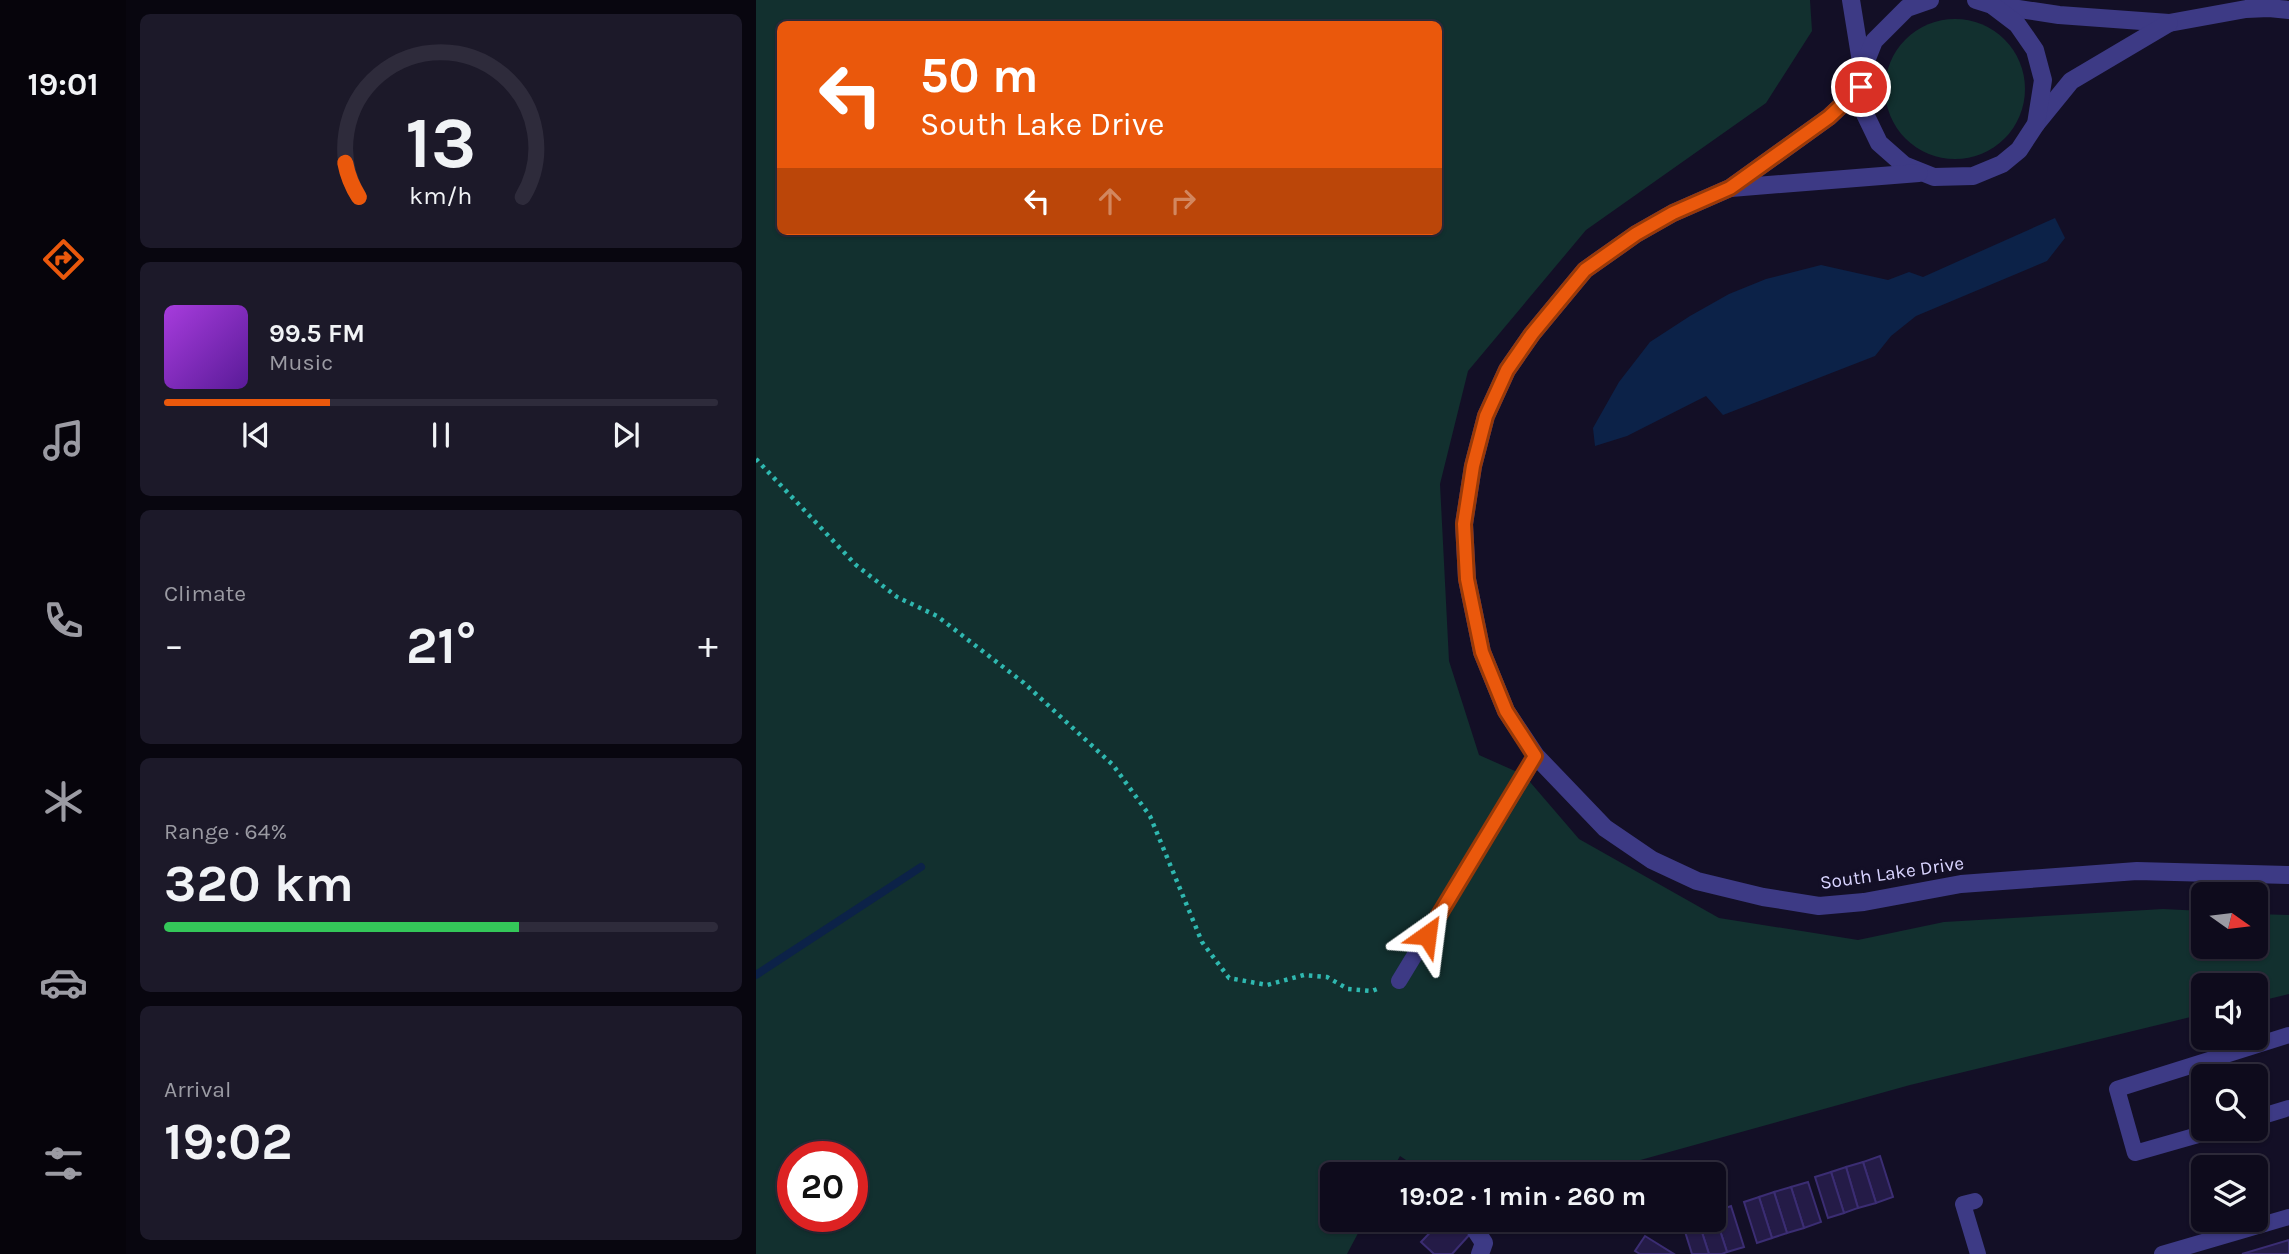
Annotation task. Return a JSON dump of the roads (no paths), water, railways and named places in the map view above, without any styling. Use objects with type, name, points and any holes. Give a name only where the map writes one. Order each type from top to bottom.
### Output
[{"type":"street","points":[[1851,0],[1862,79]]},
{"type":"street","name":"South Lake Drive","points":[[1930,0],[1907,8],[1874,41],[1862,79],[1865,114],[1879,142],[1904,166],[1934,177],[1973,176],[2002,164],[2018,150],[2036,124],[2043,80],[2035,50],[2017,24],[1984,3]]},
{"type":"street","points":[[1984,3],[2059,15],[2169,23],[2246,9],[2289,10]]},
{"type":"street","points":[[2036,124],[2071,81],[2169,23]]},
{"type":"street","name":"South Lake Drive","points":[[1862,79],[1829,117],[1730,188],[1673,213],[1636,234],[1585,270],[1532,334],[1507,370],[1486,416],[1473,466],[1464,524],[1467,579],[1482,652],[1506,711],[1535,756],[1605,828],[1652,860],[1697,881],[1763,898],[1819,906],[1864,902],[1961,884],[2137,871],[2289,875]]},
{"type":"street","name":"South Lake Drive","points":[[1730,188],[1919,173]]},
{"type":"street","points":[[1477,1232],[1484,1243],[1480,1254]]},
{"type":"lane","points":[[1399,981],[1535,756]]},
{"type":"lane","points":[[2197,1064],[2289,1035]]},
{"type":"lane","points":[[2191,1066],[2117,1089],[2135,1153],[2191,1137]]},
{"type":"lane","points":[[2268,1114],[2289,1108]]},
{"type":"lane","points":[[1975,1201],[1963,1204],[1978,1254]]},
{"type":"lane","points":[[2162,1254],[2289,1217]]},
{"type":"water","points":[[2055,218],[2065,238],[2047,261],[1916,316],[1891,336],[1875,356],[1723,415],[1706,396],[1627,436],[1595,446],[1593,428],[1619,382],[1650,342],[1729,294],[1766,279],[1821,265],[1888,280],[1909,272],[1923,277]]},
{"type":"waterway","points":[[756,975],[921,867]]}]
